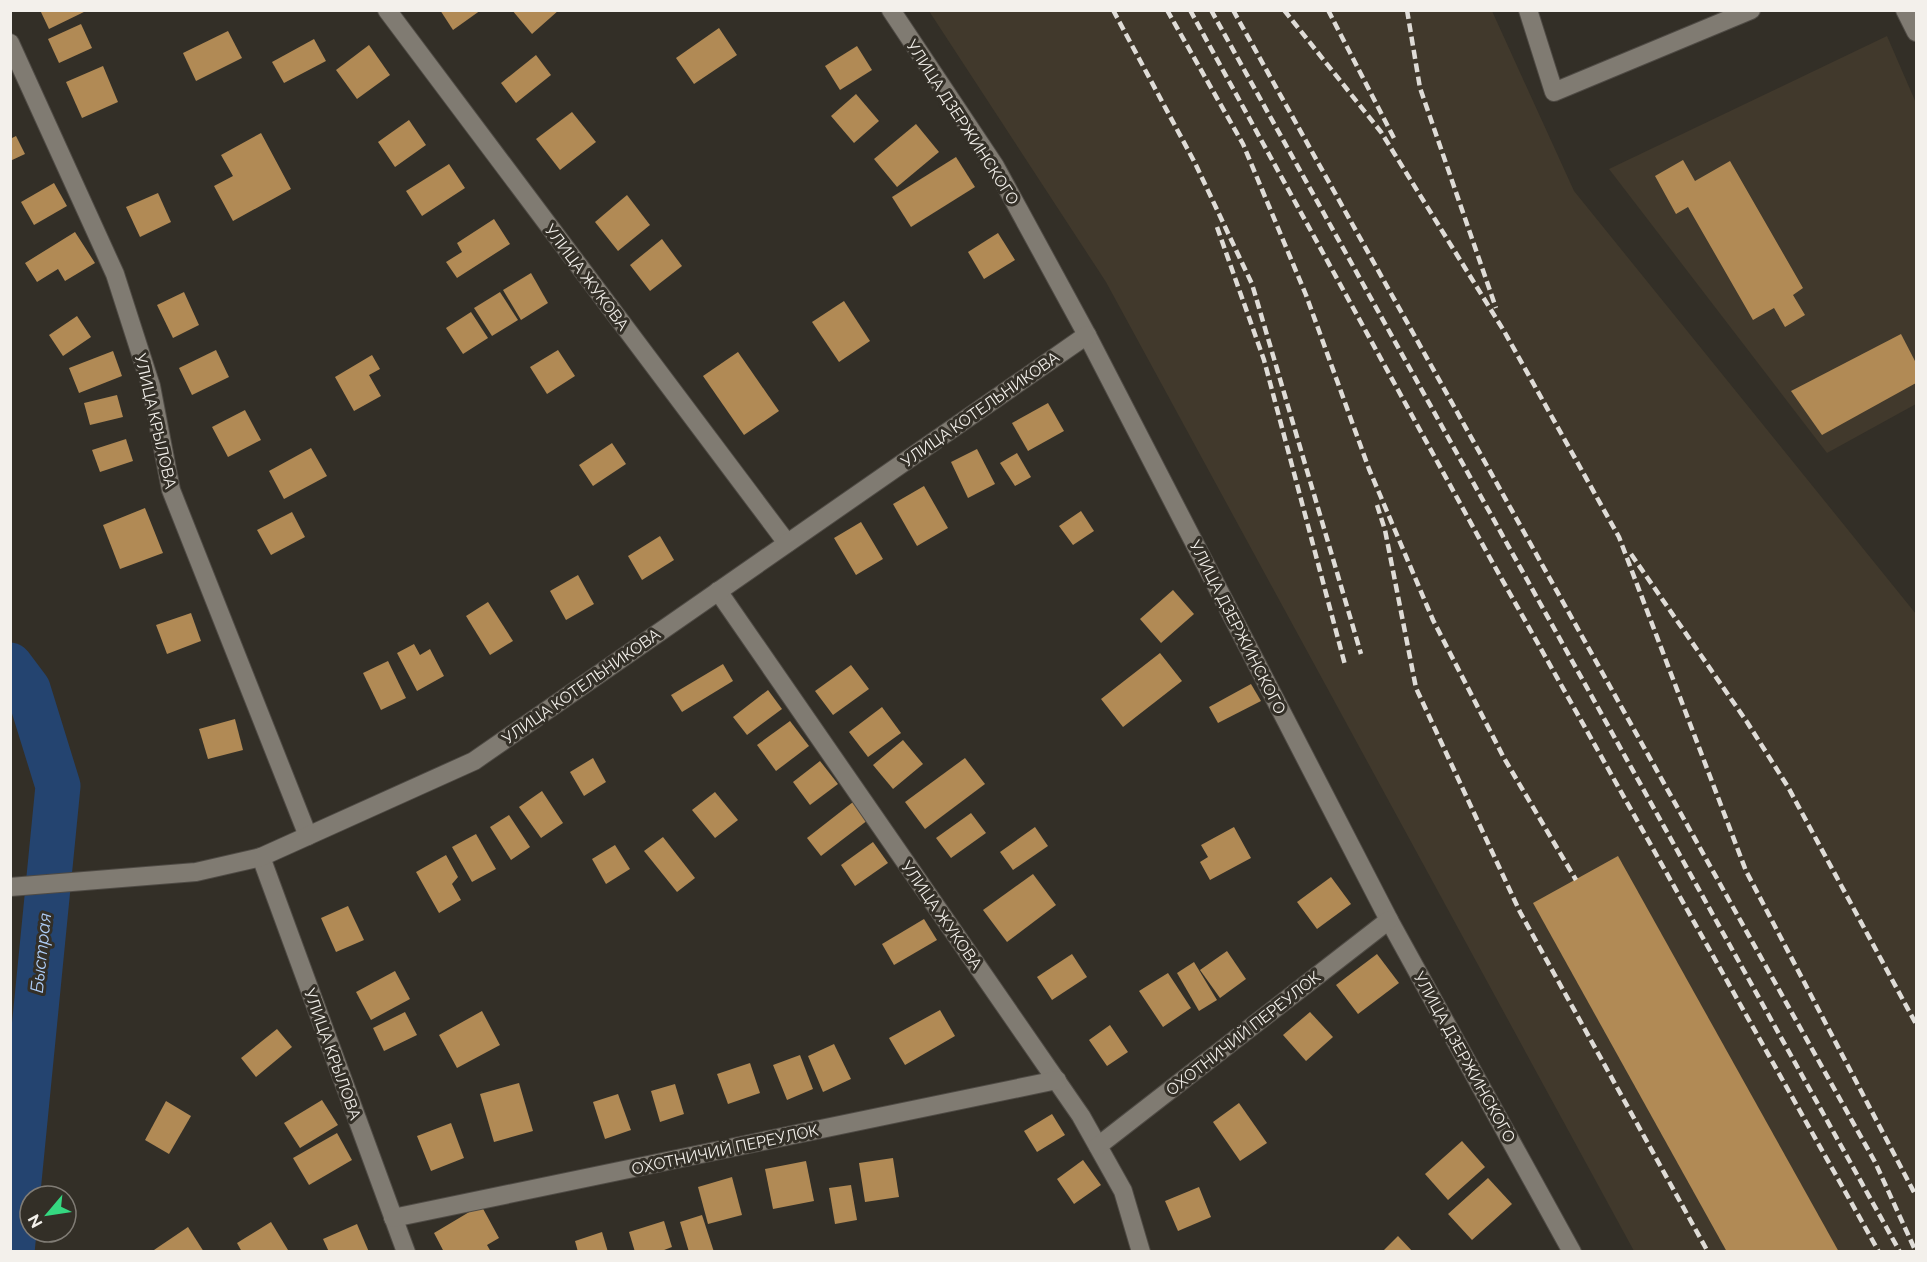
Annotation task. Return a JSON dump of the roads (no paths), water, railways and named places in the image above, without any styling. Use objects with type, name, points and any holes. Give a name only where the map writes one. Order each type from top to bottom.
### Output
[{"type":"street","name":"УЛИЦА ЖУКОВА","points":[[387,10],[788,543]]},
{"type":"street","name":"УЛИЦА ДЗЕРЖИНСКОГО","points":[[891,10],[995,166],[1087,335],[1389,920],[1572,1251]]},
{"type":"street","points":[[1528,10],[1554,93],[1751,10]]},
{"type":"street","points":[[1905,10],[1917,32]]},
{"type":"street","name":"УЛИЦА КРЫЛОВА","points":[[10,43],[115,274],[151,386],[171,490],[308,836]]},
{"type":"street","name":"УЛИЦА КОТЕЛЬНИКОВА","points":[[10,886],[196,872],[261,857],[474,760],[1087,335]]},
{"type":"street","name":"УЛИЦА ЖУКОВА","points":[[718,591],[1082,1116],[1123,1191],[1141,1251]]},
{"type":"street","name":"УЛИЦА КРЫЛОВА","points":[[261,857],[406,1251]]},
{"type":"street","name":"ОХОТНИЧИЙ ПЕРЕУЛОК","points":[[1098,1146],[1389,920]]},
{"type":"street","name":"ОХОТНИЧИЙ ПЕРЕУЛОК","points":[[393,1218],[1057,1080]]},
{"type":"waterway","name":"Быстрая","points":[[10,665],[28,689],[58,786],[12,1252]]},
{"type":"railway","points":[[1113,10],[1195,163],[1252,284],[1361,654]]},
{"type":"railway","points":[[1167,10],[1243,144],[1306,295],[1369,469],[1433,620],[1504,758],[1576,880]]},
{"type":"railway","points":[[1190,10],[1490,558],[1879,1252]]},
{"type":"railway","points":[[1211,10],[1900,1252]]},
{"type":"railway","points":[[1233,10],[1875,1162],[1916,1252]]},
{"type":"railway","points":[[1284,10],[1381,132],[1504,331],[1619,537],[1746,871],[1916,1196]]},
{"type":"railway","points":[[1328,10],[1396,142]]},
{"type":"railway","points":[[1407,10],[1420,88],[1496,308]]},
{"type":"railway","points":[[1217,227],[1264,360],[1345,665]]},
{"type":"railway","points":[[1377,505],[1385,530],[1416,688],[1520,912],[1708,1252]]},
{"type":"railway","points":[[1631,554],[1747,722],[1788,787],[1916,1024]]}]
